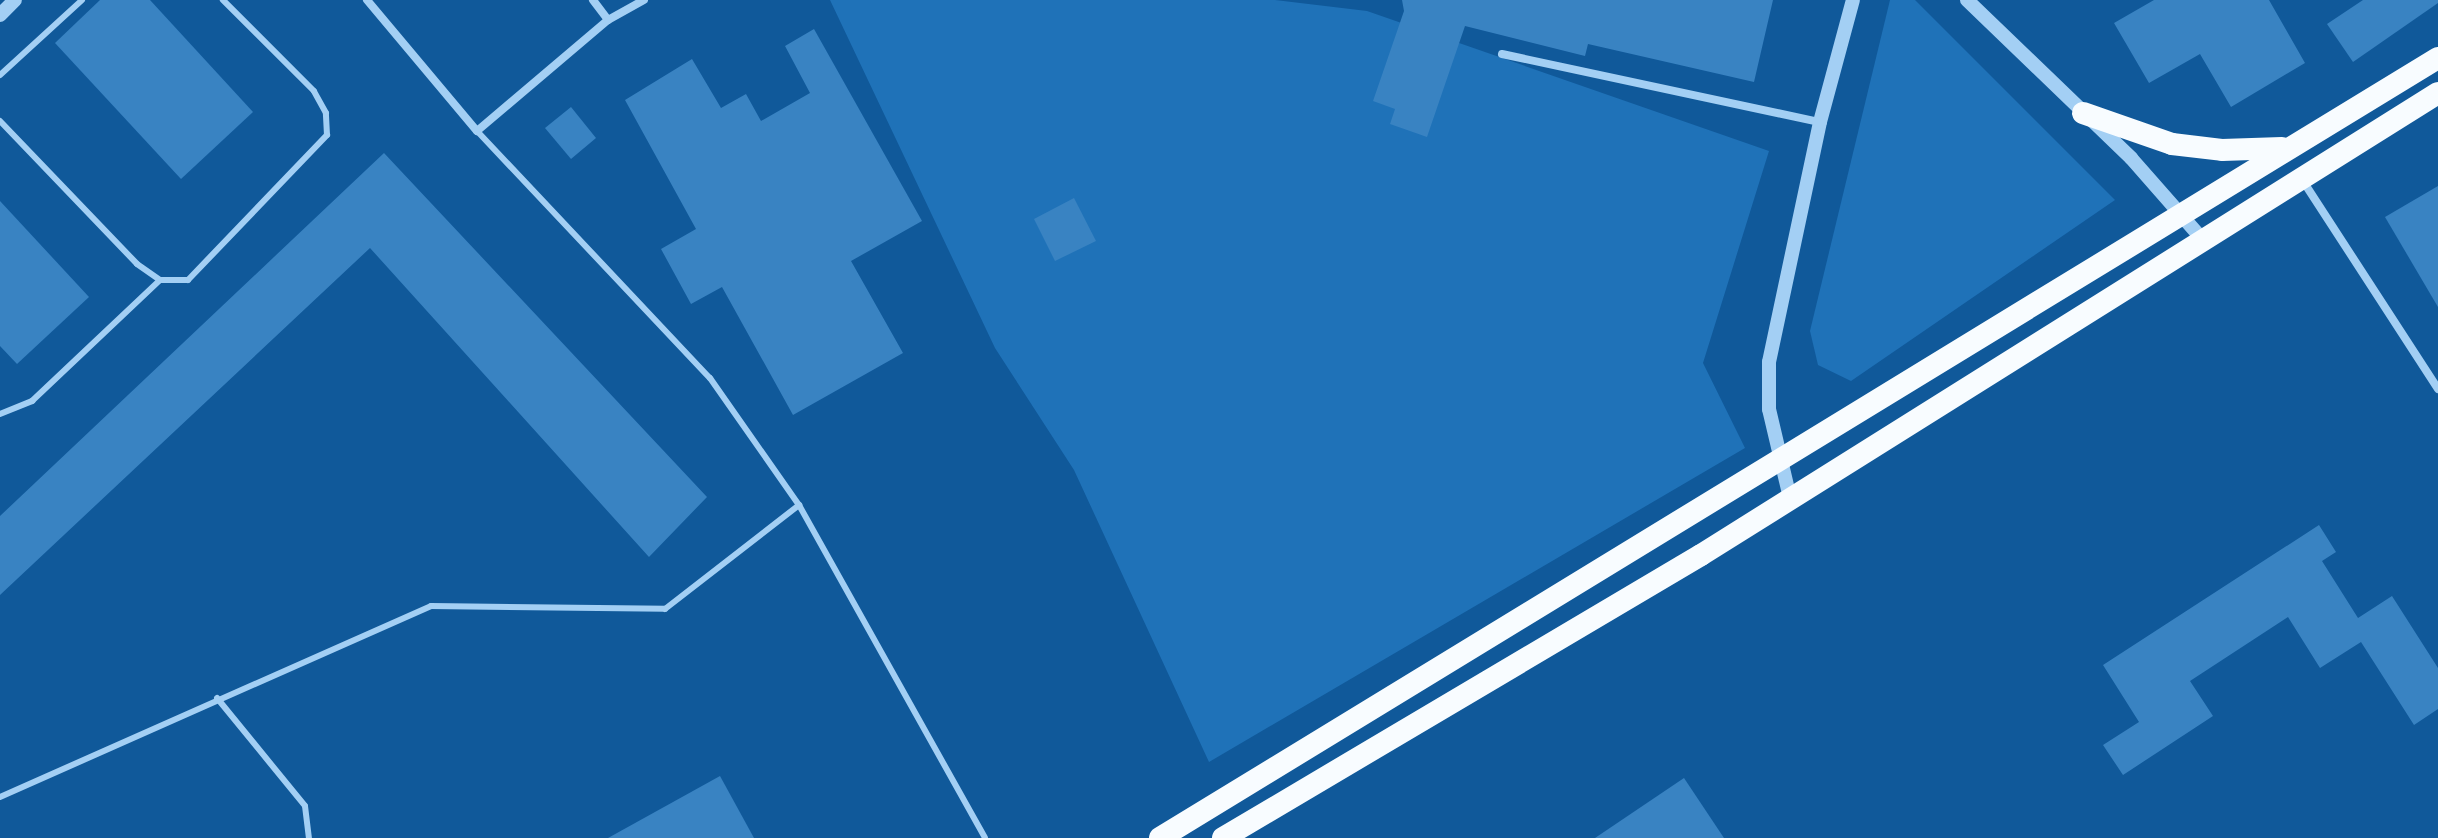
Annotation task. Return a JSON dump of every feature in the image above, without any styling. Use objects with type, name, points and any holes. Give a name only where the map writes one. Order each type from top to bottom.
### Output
[{"type":"highway","points":[[1160,838],[2185,216],[2283,148],[2438,58]]},
{"type":"highway","points":[[1223,838],[1790,498],[2438,93]]},
{"type":"highway","points":[[2083,113],[2172,144],[2222,150],[2283,148]]},
{"type":"street","points":[[0,15],[15,0]]},
{"type":"street","points":[[367,0],[477,131],[608,20],[644,0]]},
{"type":"street","points":[[593,0],[608,20]]},
{"type":"street","points":[[1790,498],[1769,409],[1769,362],[1820,122],[1853,0]]},
{"type":"street","points":[[1967,0],[2185,216],[2204,241]]},
{"type":"street","points":[[1502,54],[1820,122]]},
{"type":"street","points":[[2302,180],[2438,389]]},
{"type":"lane","points":[[0,75],[82,0]]},
{"type":"lane","points":[[0,121],[137,264],[160,280],[188,280],[327,135],[326,113],[314,91],[223,0]]},
{"type":"lane","points":[[477,131],[710,378],[799,505],[985,838]]},
{"type":"lane","points":[[0,414],[32,401],[160,280]]},
{"type":"lane","points":[[0,797],[217,698],[431,606],[665,609],[799,505]]},
{"type":"lane","points":[[217,698],[305,806],[309,838]]},
{"type":"shaded area","points":[[830,0],[1275,0],[1367,11],[1769,151],[1703,363],[1745,448],[1209,762],[1074,470],[995,348]]},
{"type":"shaded area","points":[[1890,0],[1915,0],[2115,200],[1851,381],[1818,365],[1810,331]]},
{"type":"building","points":[[100,0],[150,0],[253,112],[181,179],[55,43]]},
{"type":"building","points":[[1402,0],[1773,0],[1754,82],[1588,44],[1585,56],[1465,26],[1427,137],[1390,124],[1395,109],[1373,101],[1404,11]]},
{"type":"building","points":[[2154,0],[2269,0],[2305,63],[2231,107],[2200,54],[2149,83],[2114,23]]},
{"type":"building","points":[[2363,0],[2438,0],[2438,3],[2353,62],[2327,24]]},
{"type":"building","points":[[814,29],[922,221],[851,261],[903,353],[793,415],[722,287],[691,304],[661,249],[696,229],[625,100],[692,59],[721,108],[746,94],[761,121],[810,93],[785,46]]},
{"type":"building","points":[[571,107],[596,138],[571,159],[545,128]]},
{"type":"building","points":[[384,153],[707,497],[649,557],[370,248],[0,595],[0,516]]},
{"type":"building","points":[[2438,186],[2438,307],[2385,217]]},
{"type":"building","points":[[1074,198],[1096,241],[1055,261],[1034,219]]},
{"type":"building","points":[[0,201],[89,297],[17,364],[0,346]]},
{"type":"building","points":[[2319,525],[2336,552],[2322,561],[2358,618],[2392,596],[2438,668],[2438,709],[2414,725],[2361,642],[2320,668],[2288,617],[2190,681],[2213,716],[2123,775],[2103,745],[2139,722],[2103,665]]},
{"type":"building","points":[[720,776],[754,838],[608,838]]},
{"type":"building","points":[[1684,778],[1724,838],[1595,838]]}]
